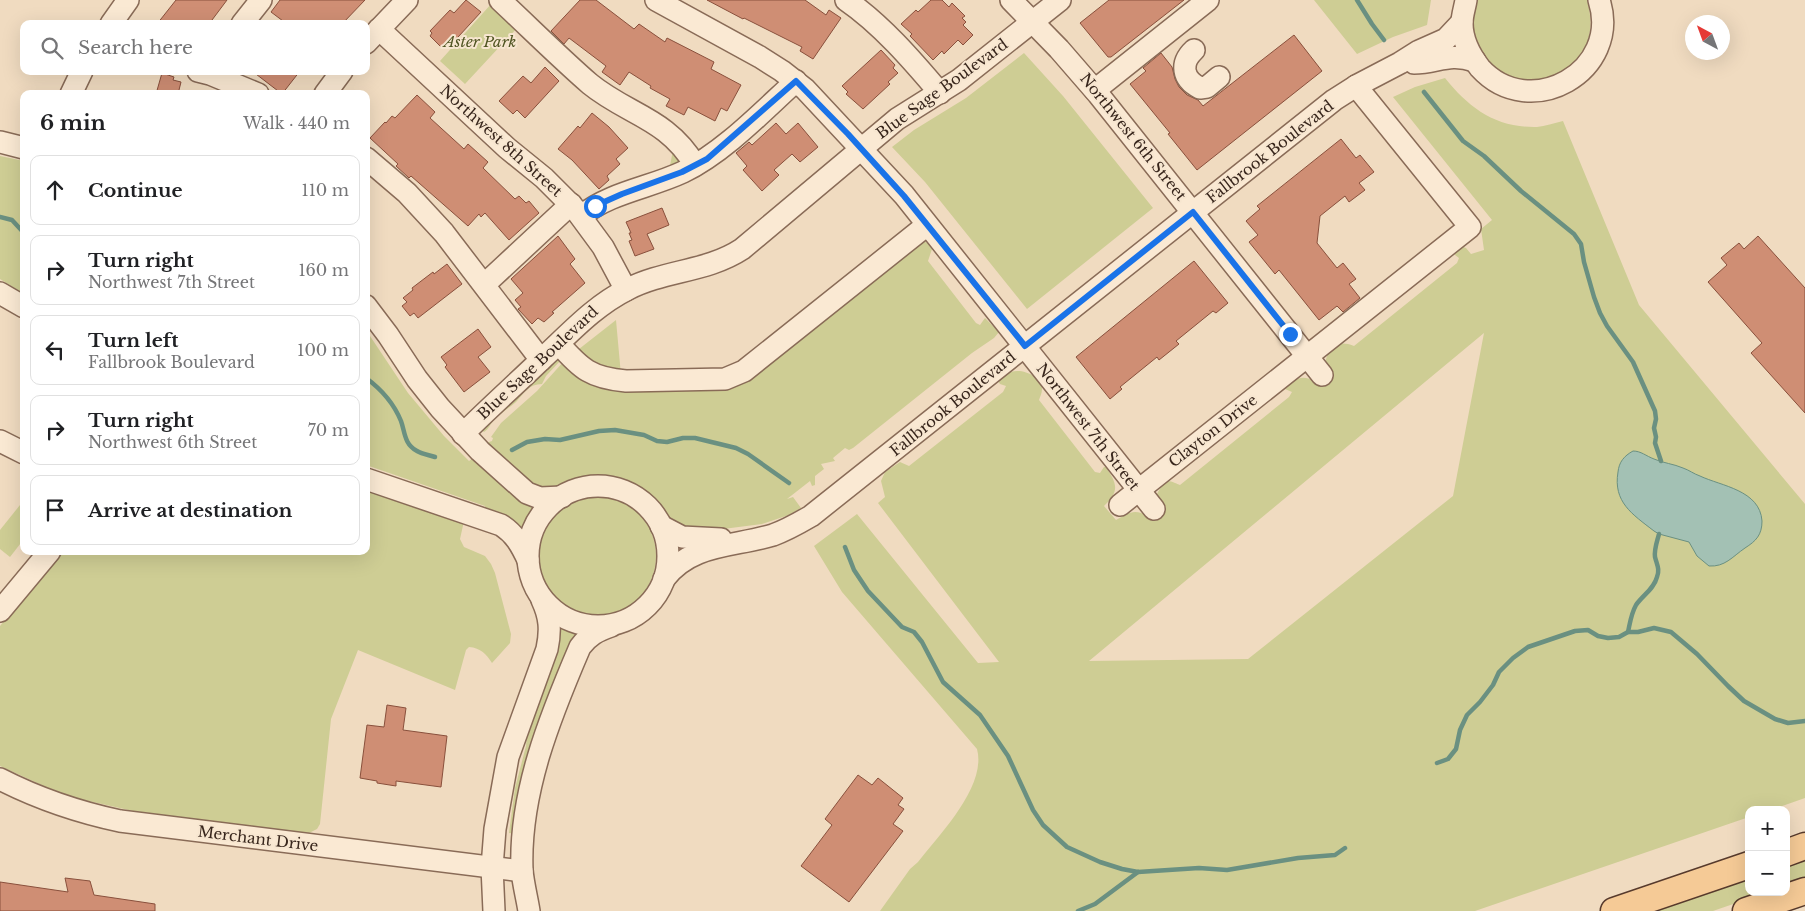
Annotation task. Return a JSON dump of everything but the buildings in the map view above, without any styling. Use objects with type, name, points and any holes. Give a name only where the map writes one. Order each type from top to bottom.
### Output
[{"type":"main road","points":[[1789,851],[1805,846]]},
{"type":"main road","points":[[1614,911],[1745,866]]},
{"type":"main road","points":[[1746,911],[1805,891]]},
{"type":"street","points":[[113,20],[128,0]]},
{"type":"street","points":[[245,20],[262,0]]},
{"type":"street","points":[[373,36],[408,0]]},
{"type":"street","points":[[500,0],[590,84],[645,117],[675,138],[688,153],[695,165]]},
{"type":"street","name":"Northwest 7th Street","points":[[656,0],[760,57],[796,81],[904,196],[1154,509]]},
{"type":"street","points":[[846,0],[883,32],[940,93]]},
{"type":"street","name":"Northwest 6th Street","points":[[1011,0],[1033,21],[1095,90],[1322,375]]},
{"type":"street","name":"Blue Sage Boulevard","points":[[462,434],[606,301],[655,278],[713,264],[732,256],[753,241],[897,119],[959,80],[1060,0]]},
{"type":"street","points":[[1095,90],[1208,0]]},
{"type":"street","points":[[1466,0],[1462,22],[1468,49],[1475,61],[1486,74],[1501,84],[1517,90],[1534,91],[1552,89],[1577,76],[1592,59],[1602,35],[1602,3]]},
{"type":"street","name":"Fallbrook Boulevard","points":[[664,579],[676,565],[694,554],[779,532],[801,522],[822,508],[1308,121],[1356,86],[1419,51],[1446,39],[1462,22]]},
{"type":"street","name":"Northwest 8th Street","points":[[373,36],[544,178],[576,210],[603,247],[626,290]]},
{"type":"street","points":[[1194,50],[1186,57],[1184,63],[1185,73],[1189,80],[1200,88],[1207,87],[1219,78]]},
{"type":"street","name":"Fallbrook Boulevard","points":[[1400,63],[1424,63],[1452,57],[1475,61]]},
{"type":"street","points":[[73,90],[80,75]]},
{"type":"street","points":[[213,75],[249,90]]},
{"type":"street","points":[[328,90],[339,75]]},
{"type":"street","points":[[485,284],[576,210],[595,206],[682,172],[707,159],[796,81]]},
{"type":"street","name":"Clayton Drive","points":[[1120,505],[1470,228],[1356,86]]},
{"type":"street","points":[[0,142],[20,147]]},
{"type":"street","points":[[370,161],[384,171],[425,211],[456,247],[542,360]]},
{"type":"street","points":[[559,344],[574,362],[586,372],[612,380],[725,379],[751,366],[928,225]]},
{"type":"street","points":[[0,293],[20,305]]},
{"type":"street","points":[[370,311],[388,334],[417,379],[462,434],[527,493],[540,498],[562,497],[586,488],[612,488],[636,497],[655,515],[666,539],[668,566],[659,591],[642,611],[619,623],[595,632],[586,639],[580,647],[570,670],[535,767],[523,830],[522,871],[529,911]]},
{"type":"street","points":[[0,441],[20,451]]},
{"type":"street","points":[[370,480],[501,525],[511,532],[520,542],[528,560],[534,585],[548,613],[550,634],[546,649],[508,756],[495,829],[492,867],[494,911]]},
{"type":"street","points":[[528,560],[532,535],[536,524],[543,513],[562,497]]},
{"type":"street","name":"Fallbrook Boulevard","points":[[661,526],[674,534],[693,539],[763,537]]},
{"type":"street","points":[[0,611],[8,589],[46,555]]},
{"type":"street","points":[[541,597],[549,607],[570,620],[594,626],[619,623]]},
{"type":"street","name":"Merchant Drive","points":[[0,779],[48,801],[120,822],[522,871]]},
{"type":"green space","name":"Aster Park","points":[[489,0],[506,0],[591,78],[608,90],[662,119],[678,131],[695,149],[709,148],[775,92],[784,99],[701,169],[680,179],[637,193],[600,210],[591,200],[669,171],[673,150],[657,136],[591,96],[518,27],[465,84],[440,61],[492,3]]},
{"type":"green space","points":[[1314,0],[1431,0],[1427,25],[1393,37],[1357,54]]},
{"type":"green space","points":[[1476,0],[1587,0],[1590,32],[1581,56],[1563,72],[1541,80],[1517,79],[1495,70],[1478,51],[1471,23]]},
{"type":"green space","points":[[1024,53],[1063,96],[1153,208],[1027,309],[925,182],[892,147],[914,130],[966,98]]},
{"type":"green space","points":[[1445,78],[1474,107],[1496,120],[1509,124],[1537,127],[1563,121],[1639,305],[1805,504],[1805,798],[1782,806],[1745,806],[1745,818],[1475,911],[880,911],[910,869],[949,824],[969,794],[978,763],[977,749],[842,592],[814,546],[857,514],[978,663],[999,662],[878,503],[885,497],[881,481],[885,472],[900,462],[909,466],[1003,392],[1006,386],[998,381],[1011,372],[1021,371],[1031,374],[1039,381],[1042,389],[1039,400],[1095,472],[1100,473],[1106,467],[1113,478],[1115,492],[1104,506],[1116,520],[1135,512],[1148,516],[1156,496],[1165,482],[1170,481],[1180,485],[1289,397],[1292,392],[1284,387],[1292,381],[1299,378],[1307,378],[1316,382],[1328,352],[1340,344],[1354,346],[1457,263],[1459,258],[1454,252],[1461,246],[1466,248],[1471,254],[1484,250],[1481,229],[1492,220],[1393,97],[1415,87]],"holes":[[[1484,333],[1453,496],[1248,659],[1089,661]]]},
{"type":"green space","points":[[0,156],[20,160],[20,292],[0,279]]},
{"type":"green space","points":[[917,240],[926,242],[931,247],[928,261],[976,323],[980,325],[985,318],[999,332],[994,338],[972,353],[853,448],[849,450],[845,448],[833,458],[835,461],[821,464],[824,469],[815,476],[815,485],[812,486],[810,481],[787,499],[793,497],[801,508],[789,515],[762,524],[692,533],[665,521],[652,504],[642,495],[617,483],[604,480],[578,481],[557,490],[533,490],[486,443],[492,441],[493,438],[491,437],[501,423],[537,391],[565,360],[616,320],[621,375],[722,372],[741,365]]},
{"type":"green space","points":[[370,336],[408,393],[444,436],[469,461],[473,458],[537,506],[522,531],[485,509],[485,506],[370,466]]},
{"type":"green space","points":[[556,360],[561,360],[546,376],[542,384],[530,387],[516,402],[494,420],[486,431],[484,432],[481,429]]},
{"type":"green space","points":[[370,486],[464,521],[460,539],[464,547],[485,556],[491,564],[511,634],[510,643],[492,663],[483,652],[477,649],[469,647],[466,650],[455,690],[358,650],[331,719],[320,824],[317,829],[309,833],[133,811],[79,799],[46,787],[0,766],[0,626],[60,555],[370,555]]},
{"type":"green space","points":[[595,495],[618,499],[638,513],[652,533],[656,556],[652,579],[638,599],[618,613],[595,617],[572,613],[552,599],[538,579],[534,556],[538,533],[552,513],[572,499]]},
{"type":"green space","points":[[20,505],[20,544],[10,557],[0,549],[0,530]]},
{"type":"green space","points":[[560,625],[580,633],[515,834],[509,833],[515,788],[526,746],[528,724]]},
{"type":"green space","points":[[1805,856],[1805,880],[1790,885],[1790,862]]},
{"type":"green space","points":[[1745,876],[1745,896],[1756,896],[1713,911],[1645,911]]},
{"type":"shaded area","points":[[1633,451],[1676,465],[1728,486],[1747,496],[1760,511],[1762,526],[1758,537],[1728,561],[1720,565],[1709,566],[1697,556],[1689,542],[1654,531],[1632,513],[1621,499],[1618,491],[1618,472],[1621,462]]},
{"type":"waterway","points":[[1357,0],[1384,40]]},
{"type":"waterway","points":[[1424,92],[1463,141],[1484,156],[1521,191],[1574,234],[1581,244],[1584,262],[1600,313],[1633,362],[1655,411],[1655,443],[1661,461]]},
{"type":"waterway","points":[[0,217],[12,220],[20,229]]},
{"type":"waterway","points":[[370,381],[382,392],[395,409],[410,445],[419,452],[435,457]]},
{"type":"waterway","points":[[512,450],[527,442],[545,439],[560,440],[599,431],[615,430],[644,435],[657,441],[667,442],[683,438],[695,438],[736,448],[748,454],[789,483]]},
{"type":"waterway","points":[[1628,632],[1636,605],[1656,581],[1658,569],[1655,551],[1659,534]]},
{"type":"waterway","points":[[845,547],[854,570],[868,591],[902,627],[914,632],[922,642],[943,682],[980,715],[1008,756],[1033,810],[1043,825],[1067,847],[1100,862],[1138,872],[1199,868],[1227,870],[1298,858],[1335,855],[1345,848]]},
{"type":"waterway","points":[[1437,763],[1448,759],[1456,749],[1460,730],[1467,715],[1493,685],[1499,672],[1513,658],[1528,647],[1575,631],[1588,630],[1598,636],[1608,638],[1619,637],[1628,632],[1638,632],[1654,628],[1671,632],[1697,654],[1744,701],[1775,719],[1788,723],[1805,721]]},
{"type":"waterway","points":[[1078,911],[1095,904],[1138,872]]},
{"type":"route","points":[[595,206],[682,172],[707,159],[796,81],[848,134],[904,196],[1025,346],[1193,212],[1290,334]]}]
